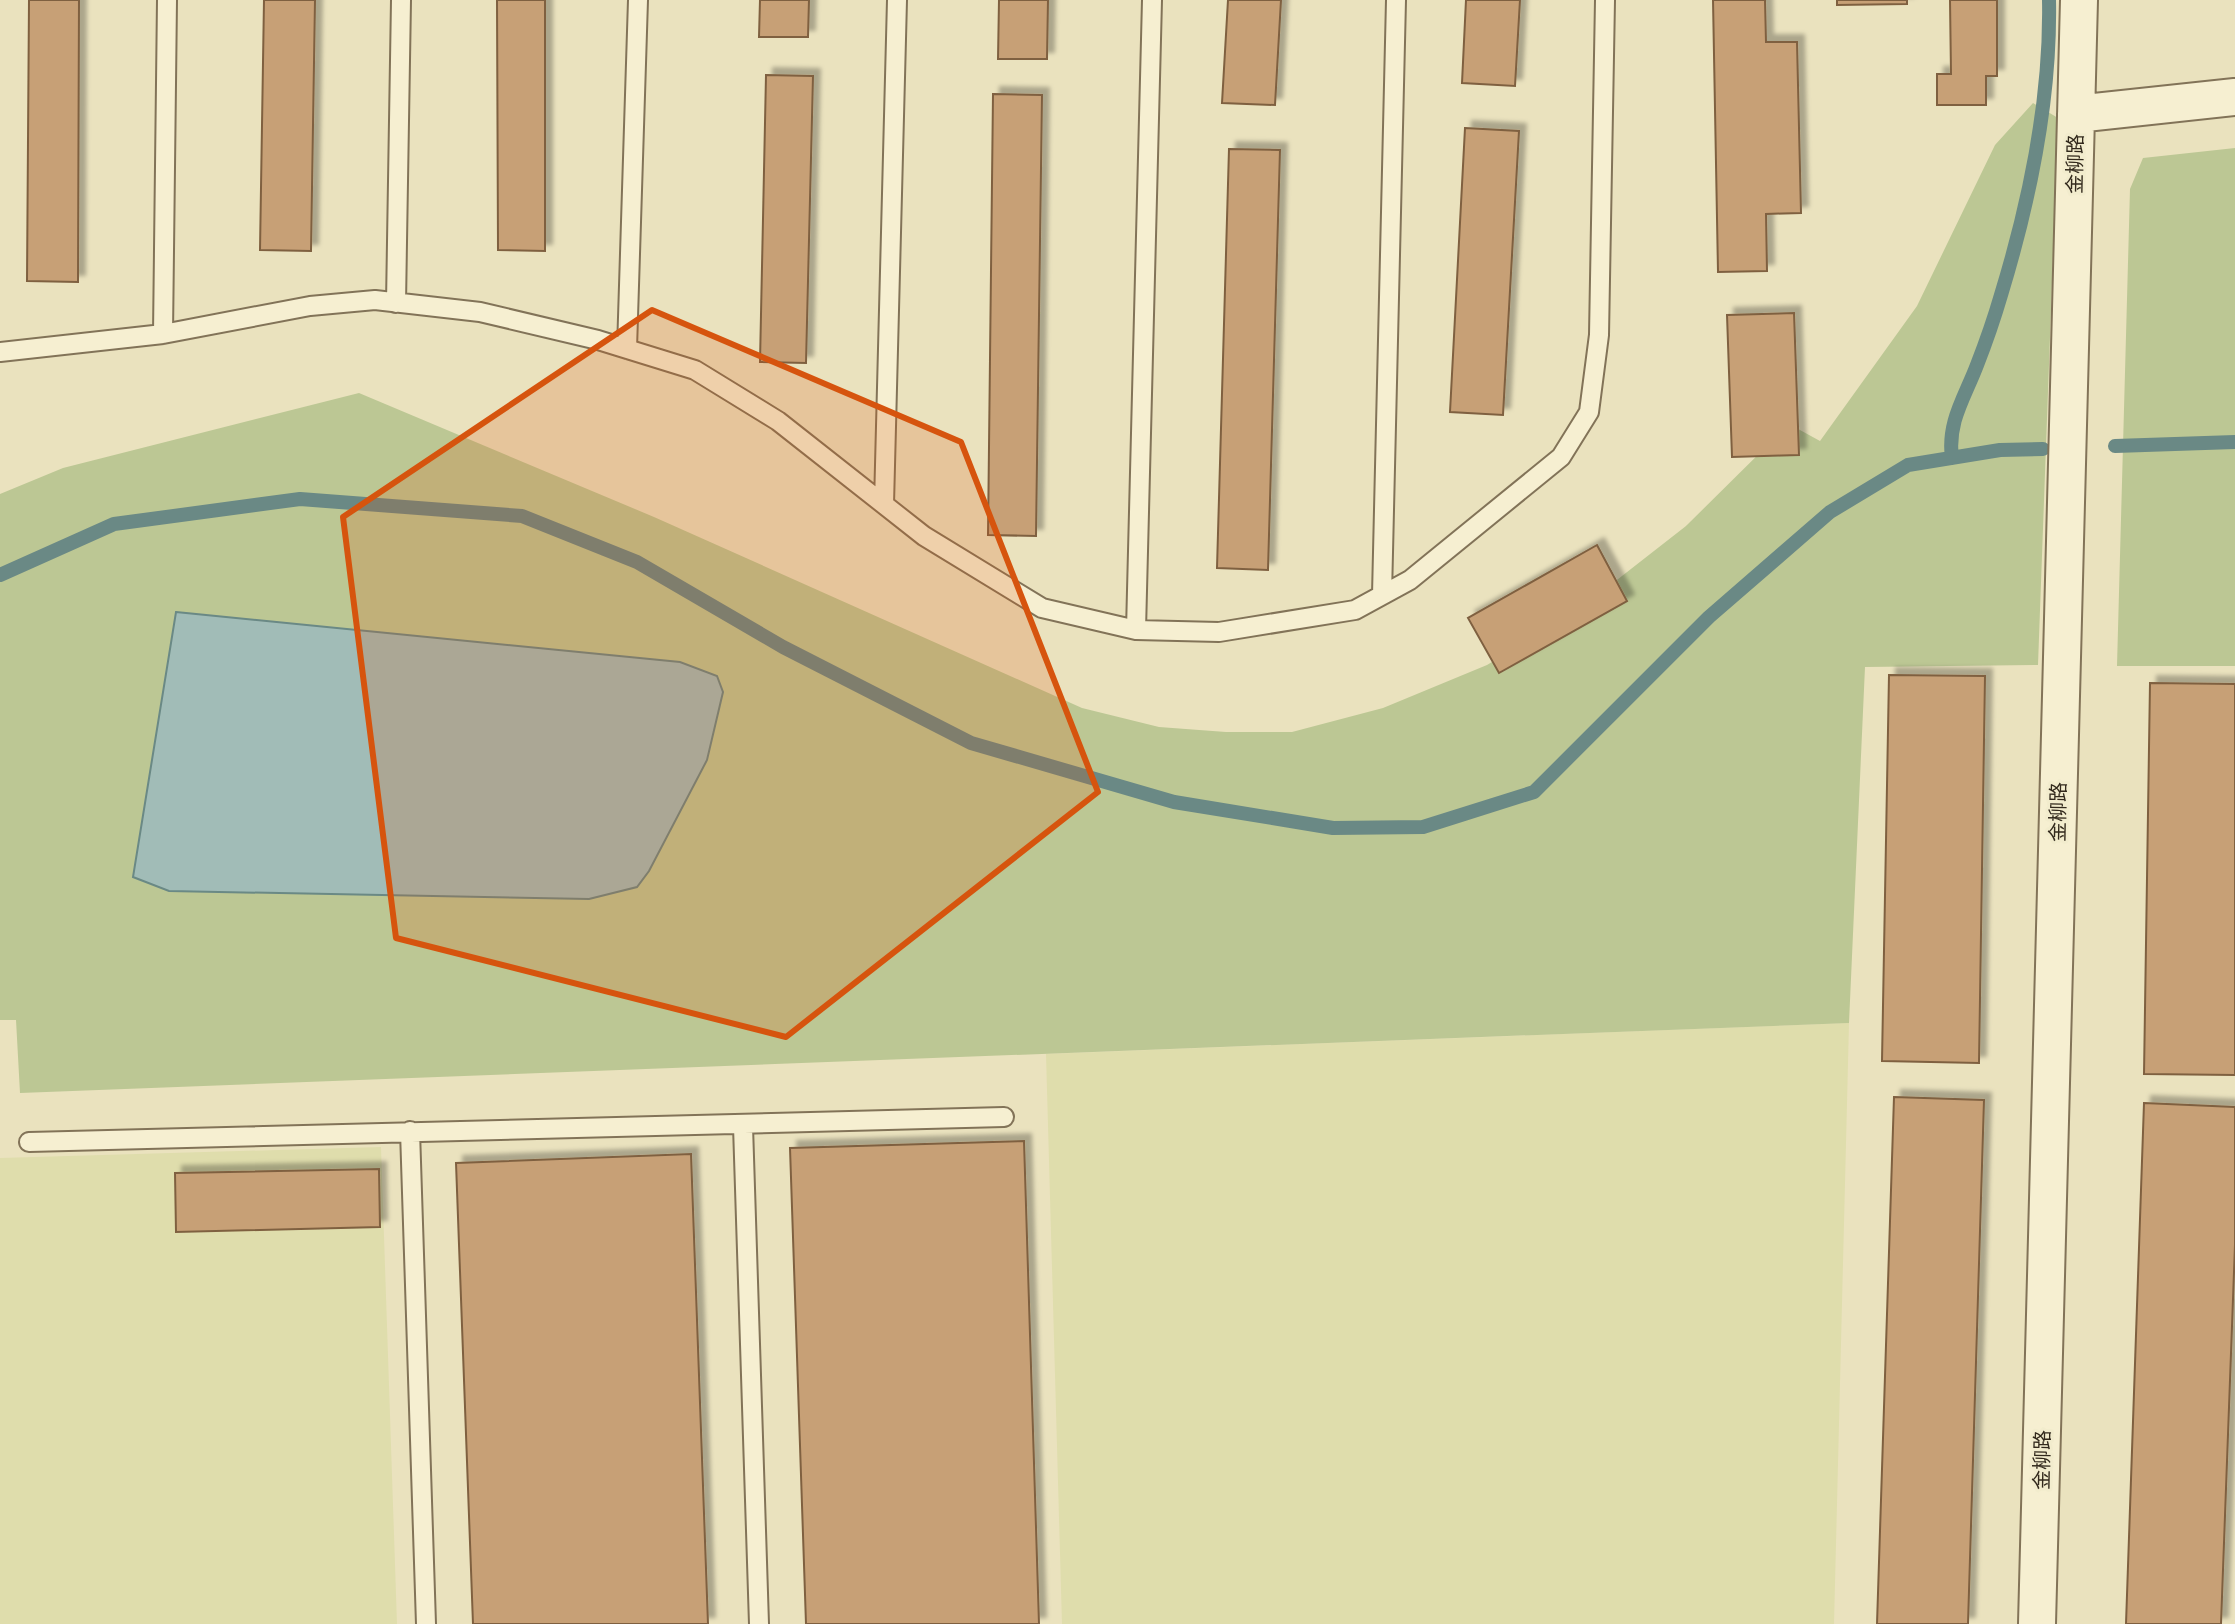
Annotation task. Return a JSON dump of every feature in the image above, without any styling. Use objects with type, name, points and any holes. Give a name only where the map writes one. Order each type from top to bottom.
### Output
[{"type":"street","name":"金柳路","points":[[2037,1624],[2079,0]]},
{"type":"street","points":[[2076,114],[2235,97]]},
{"type":"lane","points":[[163,334],[167,0]]},
{"type":"lane","points":[[396,303],[401,0]]},
{"type":"lane","points":[[627,349],[638,0]]},
{"type":"lane","points":[[884,504],[897,0]]},
{"type":"lane","points":[[1136,630],[1152,0]]},
{"type":"lane","points":[[1382,595],[1396,0]]},
{"type":"lane","points":[[0,352],[163,334],[310,306],[375,300],[480,312],[627,349],[695,370],[778,421],[924,536],[1042,608],[1136,630],[1219,632],[1355,610],[1410,580],[1561,457],[1589,412],[1599,335],[1605,0]]},
{"type":"lane","points":[[29,1142],[1004,1117]]},
{"type":"lane","points":[[743,1126],[759,1624]]},
{"type":"lane","points":[[410,1131],[426,1624]]},
{"type":"highlighted area","points":[[652,310],[961,442],[1098,792],[786,1037],[396,938],[343,517]]},
{"type":"shaded area","points":[[1849,1023],[1834,1624],[1062,1624],[1046,1054]]},
{"type":"shaded area","points":[[381,1147],[397,1624],[0,1624],[0,1158]]},
{"type":"green space","points":[[2033,103],[2058,118],[2038,665],[1865,667],[1849,1023],[20,1093],[16,1020],[0,1020],[0,494],[63,468],[359,393],[654,517],[1082,708],[1159,727],[1226,732],[1292,732],[1383,708],[1487,665],[1581,608],[1686,526],[1789,424],[1820,441],[1917,306],[1995,145]]},
{"type":"green space","points":[[2235,148],[2235,666],[2117,666],[2130,189],[2143,158]]},
{"type":"water","points":[[176,612],[680,662],[717,676],[723,692],[707,760],[649,871],[637,887],[589,899],[169,891],[133,877]]},
{"type":"building","points":[[29,0],[79,0],[78,282],[27,281]]},
{"type":"building","points":[[264,0],[315,0],[311,251],[260,250]]},
{"type":"building","points":[[497,0],[545,0],[545,251],[498,250]]},
{"type":"building","points":[[760,0],[809,0],[808,37],[759,37]]},
{"type":"building","points":[[999,0],[1048,0],[1047,59],[998,59]]},
{"type":"building","points":[[1228,0],[1281,0],[1275,105],[1222,103]]},
{"type":"building","points":[[1466,0],[1520,0],[1515,86],[1462,83]]},
{"type":"building","points":[[1713,0],[1765,0],[1766,42],[1797,42],[1801,213],[1766,214],[1767,271],[1718,272]]},
{"type":"building","points":[[1837,0],[1907,0],[1907,4],[1837,5]]},
{"type":"building","points":[[1950,0],[1997,0],[1997,76],[1986,76],[1986,105],[1937,105],[1937,74],[1951,74]]},
{"type":"building","points":[[766,75],[813,76],[806,363],[760,362]]},
{"type":"building","points":[[993,94],[1042,95],[1036,536],[988,535]]},
{"type":"building","points":[[1465,128],[1519,131],[1503,415],[1450,412]]},
{"type":"building","points":[[1229,149],[1280,150],[1268,570],[1217,568]]},
{"type":"building","points":[[1794,313],[1799,455],[1732,457],[1727,315]]},
{"type":"building","points":[[1597,545],[1627,601],[1499,673],[1468,618]]},
{"type":"building","points":[[1889,675],[1985,676],[1979,1063],[1882,1061]]},
{"type":"building","points":[[2150,683],[2235,684],[2235,1075],[2144,1074]]},
{"type":"building","points":[[1894,1097],[1984,1100],[1968,1624],[1877,1624]]},
{"type":"building","points":[[2144,1103],[2235,1107],[2235,1245],[2221,1624],[2126,1624]]},
{"type":"building","points":[[1024,1141],[1039,1624],[806,1624],[790,1148]]},
{"type":"building","points":[[691,1154],[708,1624],[473,1624],[456,1163]]},
{"type":"building","points":[[379,1169],[380,1227],[176,1232],[175,1173]]},
{"type":"waterway","points":[[1952,458],[1955,421],[1996,313],[2037,149],[2046,75],[2049,0]]},
{"type":"waterway","points":[[2115,446],[2235,442]]},
{"type":"waterway","points":[[0,575],[114,524],[300,499],[522,516],[637,562],[783,647],[971,743],[1174,802],[1333,828],[1423,827],[1534,792],[1709,617],[1830,512],[1908,465],[2000,450],[2043,449]]}]
